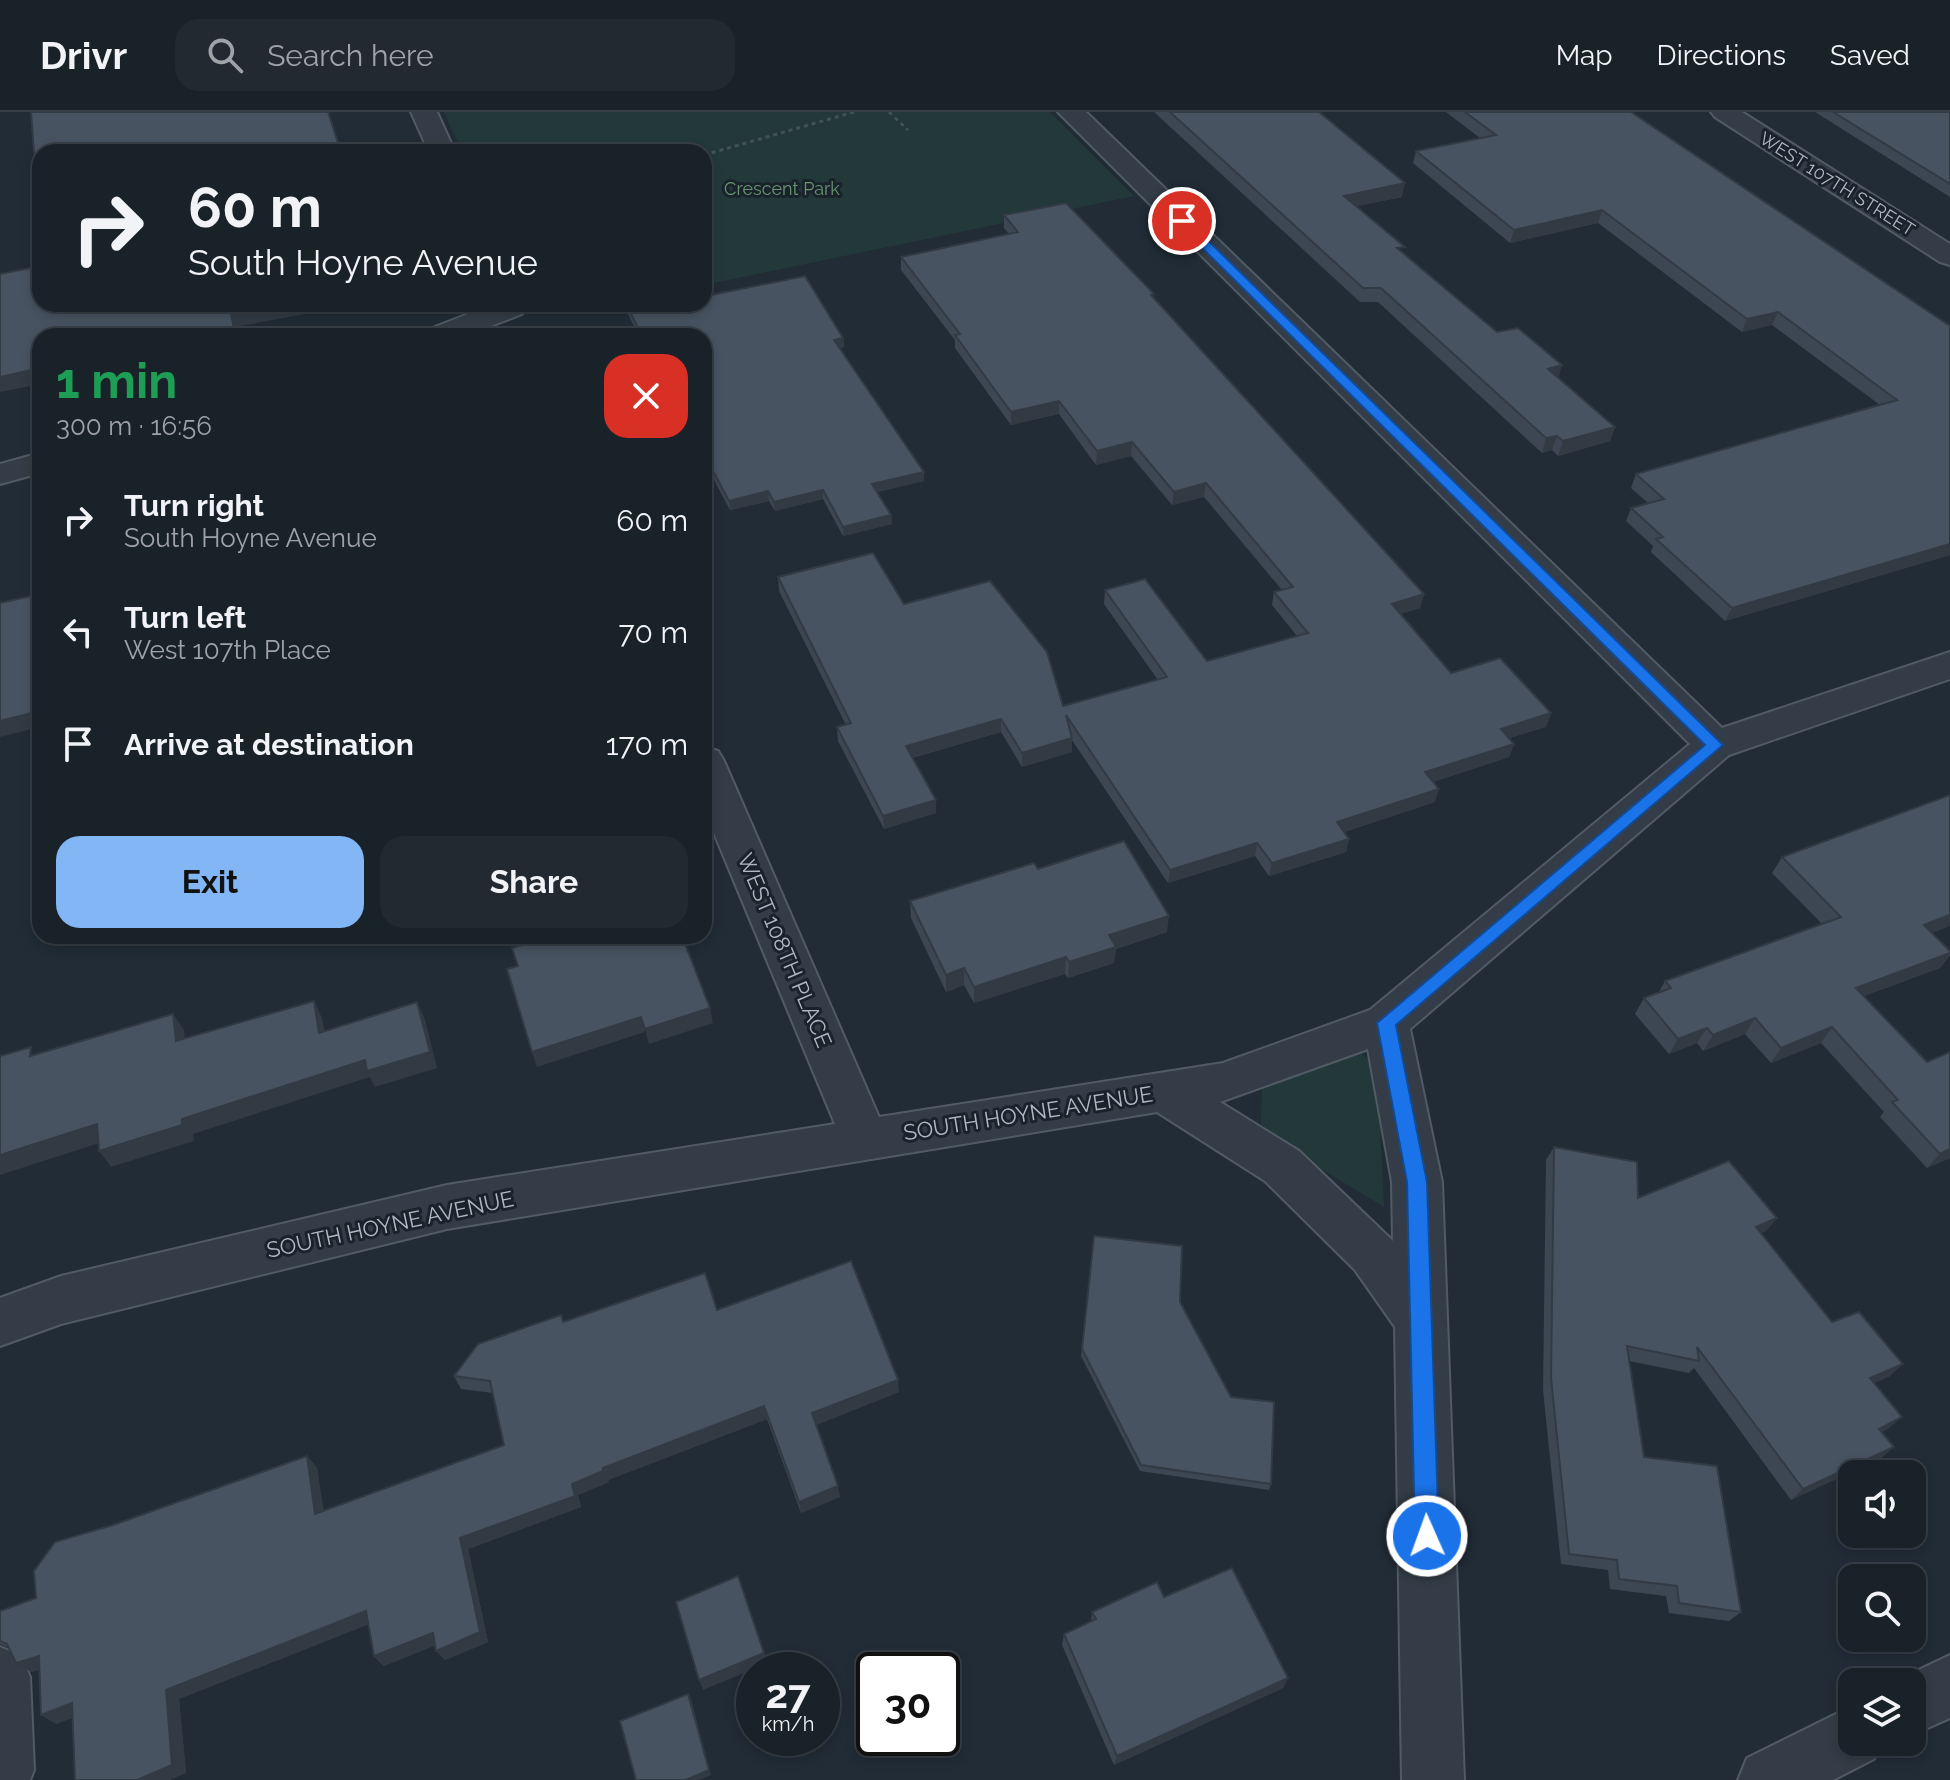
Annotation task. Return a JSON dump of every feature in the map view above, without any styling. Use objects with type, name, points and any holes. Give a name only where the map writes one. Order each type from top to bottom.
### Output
[{"type":"street","points":[[424,112],[438,144]]},
{"type":"street","points":[[1071,112],[1715,745]]},
{"type":"street","name":"WEST 107TH STREET","points":[[1724,112],[1950,256]]},
{"type":"street","points":[[468,328],[514,316]]},
{"type":"street","points":[[0,474],[32,465]]},
{"type":"street","name":"SOUTH HOYNE AVENUE","points":[[0,1322],[61,1300],[447,1207],[1224,1082],[1386,1023],[1715,745],[1950,665]]},
{"type":"street","name":"WEST 108TH PLACE","points":[[712,780],[865,1139]]},
{"type":"street","points":[[1386,1023],[1417,1182],[1433,1780]]},
{"type":"street","points":[[1164,1092],[1282,1166],[1373,1254],[1422,1322]]},
{"type":"street","points":[[0,1677],[3,1770]]},
{"type":"street","points":[[1926,1698],[1950,1685]]},
{"type":"street","points":[[1769,1780],[1838,1744]]},
{"type":"path","points":[[712,153],[854,112]]},
{"type":"path","points":[[889,112],[908,130]]},
{"type":"green space","name":"Crescent Park","points":[[444,112],[1050,112],[1134,196],[712,283],[712,144],[458,144]]},
{"type":"green space","points":[[1357,1050],[1377,1067],[1384,1207],[1295,1153],[1261,1124],[1262,1085]]},
{"type":"building","points":[[31,112],[328,112],[338,144],[33,144]]},
{"type":"building","points":[[1170,112],[1319,112],[1405,183],[1344,196],[1405,247],[1397,248],[1497,332],[1518,328],[1562,365],[1548,369],[1615,427],[1563,441],[1557,436],[1546,438],[1381,288],[1363,288]]},
{"type":"building","points":[[1465,112],[1631,112],[1950,326],[1950,544],[1732,608],[1656,539],[1663,537],[1631,508],[1664,499],[1636,474],[1897,400],[1778,312],[1747,319],[1602,210],[1514,230],[1416,151],[1496,135]]},
{"type":"building","points":[[1833,112],[1950,112],[1950,184]]},
{"type":"building","points":[[1066,203],[1154,294],[1151,295],[1424,594],[1392,604],[1451,673],[1500,658],[1551,713],[1501,729],[1514,744],[1425,772],[1439,789],[1337,822],[1349,839],[1272,863],[1257,843],[1170,870],[1066,715],[1072,738],[1022,753],[1001,719],[906,746],[936,800],[883,816],[837,727],[851,723],[778,577],[873,553],[904,604],[990,581],[1047,652],[1063,706],[1167,677],[1105,590],[1145,579],[1207,661],[1308,633],[1274,592],[1293,587],[1206,483],[1174,492],[1132,442],[1097,451],[1059,401],[1011,412],[955,335],[960,334],[901,257],[1018,232],[1004,215]]},
{"type":"building","points":[[32,268],[32,312],[241,312],[231,314],[234,328],[32,328],[32,370],[0,377],[0,274]]},
{"type":"building","points":[[805,276],[843,338],[834,340],[924,472],[872,484],[891,515],[843,527],[823,490],[774,502],[768,491],[729,501],[712,469],[712,328],[638,328],[630,312],[712,312],[712,295]]},
{"type":"building","points":[[32,596],[32,713],[0,721],[0,603]]},
{"type":"building","points":[[1950,795],[1950,915],[1924,925],[1950,953],[1856,988],[1927,1062],[1950,1052],[1950,1149],[1940,1154],[1892,1102],[1898,1100],[1832,1027],[1781,1048],[1755,1018],[1713,1035],[1707,1028],[1678,1039],[1644,998],[1671,988],[1665,981],[1841,917],[1782,857]]},
{"type":"building","points":[[1124,841],[1169,916],[1109,935],[1116,947],[1069,962],[1066,957],[974,987],[964,968],[946,975],[910,901],[1034,863],[1038,869]]},
{"type":"building","points":[[526,944],[685,944],[710,1008],[645,1029],[641,1017],[532,1052],[507,969],[518,966],[512,948]]},
{"type":"building","points":[[314,1001],[319,1033],[417,1002],[430,1052],[367,1071],[365,1060],[182,1119],[182,1125],[99,1151],[97,1124],[0,1155],[0,1056],[31,1047],[30,1056],[173,1014],[176,1041]]},
{"type":"building","points":[[1554,1147],[1637,1162],[1638,1198],[1729,1161],[1777,1218],[1756,1227],[1832,1322],[1859,1312],[1903,1364],[1870,1378],[1902,1417],[1879,1429],[1894,1447],[1866,1460],[1838,1460],[1838,1473],[1803,1489],[1697,1347],[1699,1361],[1627,1346],[1644,1457],[1717,1466],[1741,1612],[1679,1603],[1677,1586],[1619,1579],[1617,1560],[1569,1554],[1551,1378]]},
{"type":"building","points":[[1094,1236],[1182,1246],[1180,1302],[1231,1397],[1274,1402],[1271,1484],[1141,1465],[1082,1349]]},
{"type":"building","points":[[851,1261],[898,1380],[812,1413],[838,1486],[799,1502],[764,1406],[603,1468],[603,1471],[572,1484],[575,1496],[460,1538],[480,1632],[436,1651],[433,1633],[374,1656],[366,1611],[166,1690],[172,1765],[137,1780],[75,1780],[72,1703],[41,1715],[39,1656],[16,1663],[7,1644],[0,1641],[0,1611],[36,1598],[34,1571],[55,1542],[113,1525],[307,1456],[315,1514],[504,1445],[490,1381],[454,1376],[478,1344],[561,1315],[563,1322],[705,1273],[717,1310]]},
{"type":"building","points":[[1232,1568],[1288,1678],[1117,1756],[1064,1634],[1096,1619],[1092,1612],[1157,1582],[1164,1597]]},
{"type":"building","points":[[738,1576],[764,1652],[736,1652],[736,1665],[699,1680],[676,1602]]},
{"type":"building","points":[[688,1694],[709,1770],[686,1780],[636,1780],[620,1721]]},
{"type":"route","points":[[1182,221],[1715,745],[1386,1023],[1417,1182],[1427,1536]]}]
